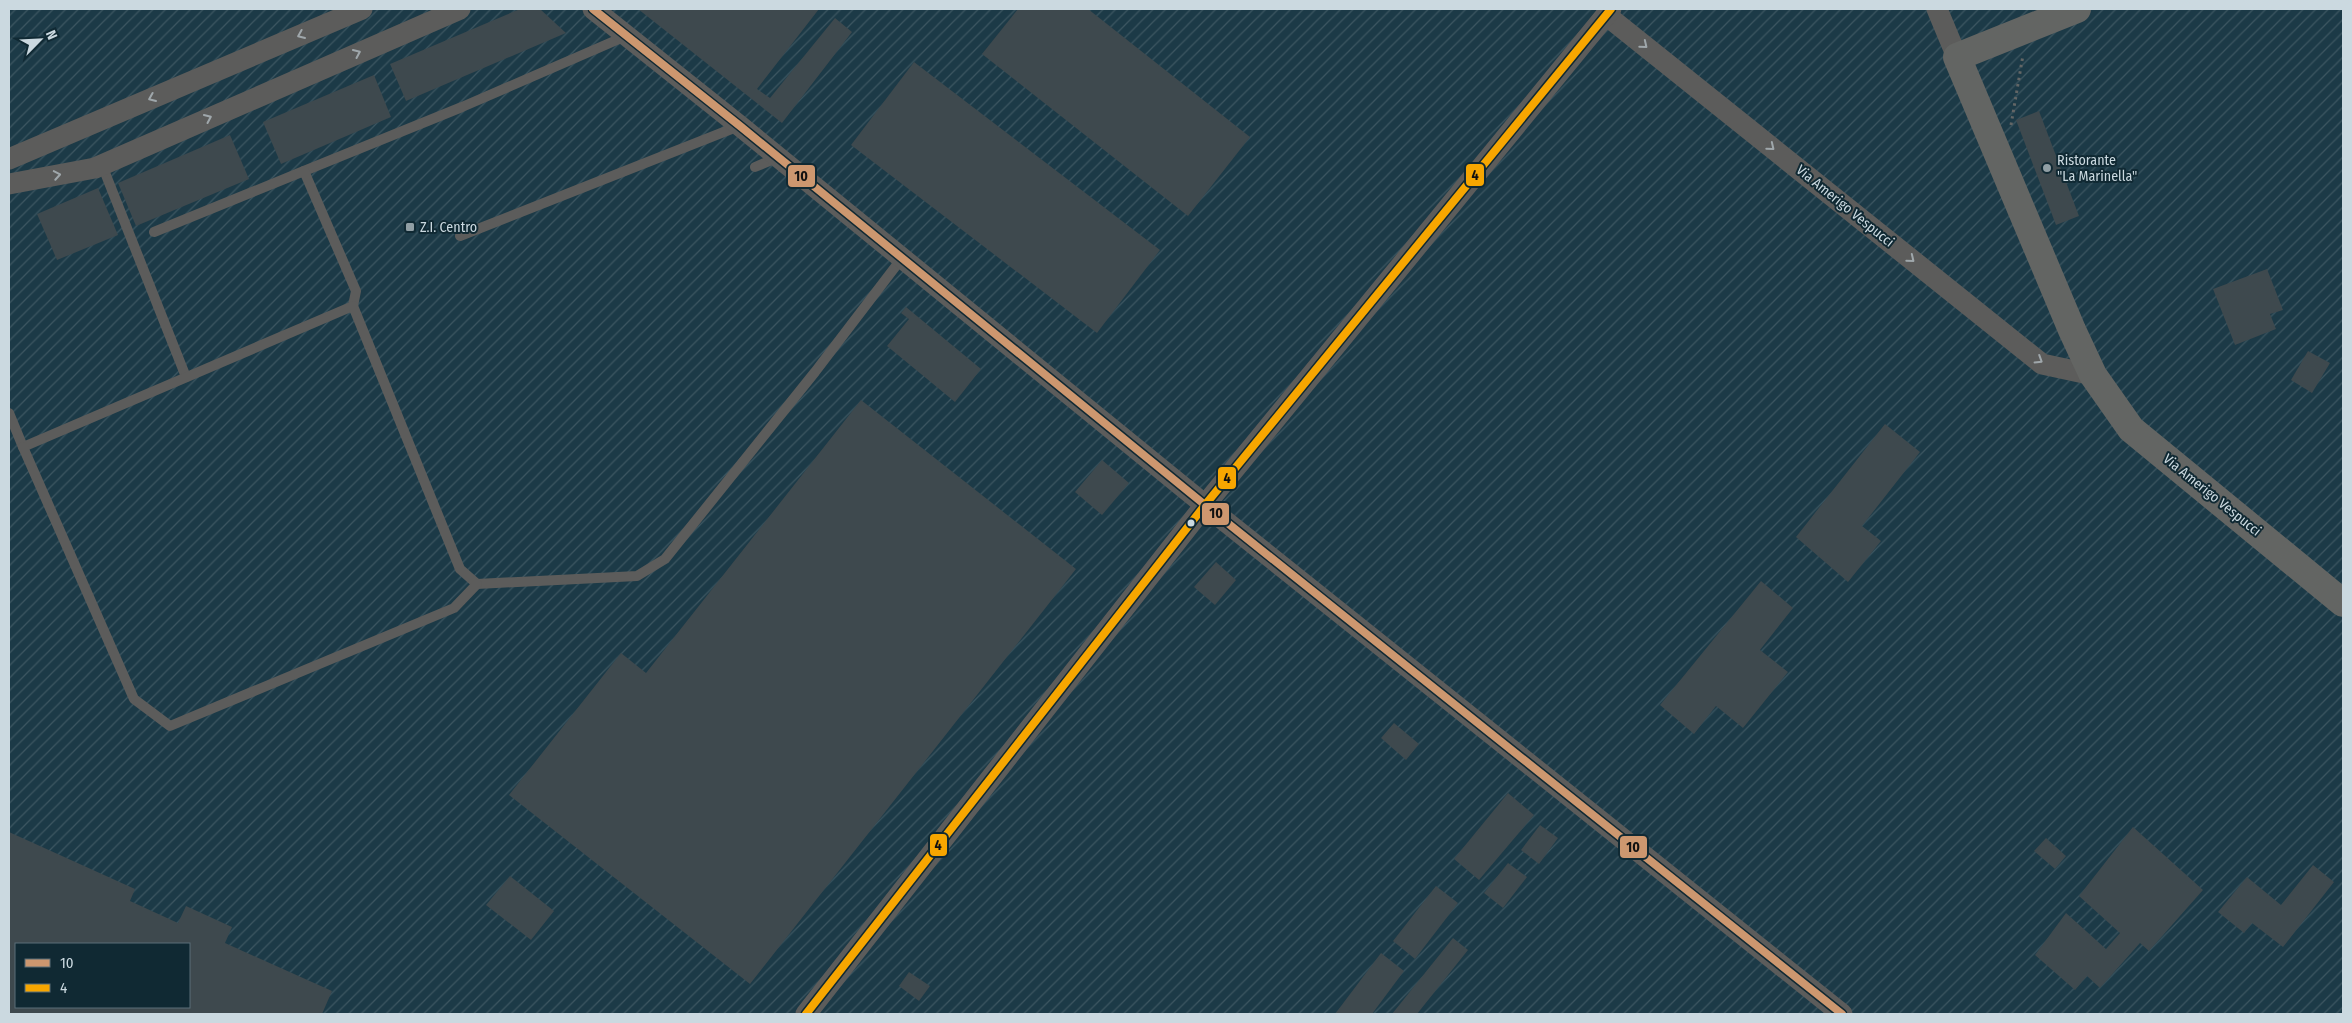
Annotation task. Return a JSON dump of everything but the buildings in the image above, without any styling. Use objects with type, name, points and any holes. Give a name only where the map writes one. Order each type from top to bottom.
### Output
[{"type":"main road","points":[[1957,57],[2077,9]]},
{"type":"main road","name":"Via Amerigo Vespucci","points":[[1957,57],[2072,330],[2094,374],[2131,428],[2343,603]]},
{"type":"street","points":[[9,160],[362,9]]},
{"type":"street","points":[[9,184],[95,168],[460,9]]},
{"type":"street","points":[[593,9],[779,157],[1205,505],[1842,1014]]},
{"type":"street","name":"Via Amerigo Vespucci","points":[[1937,9],[1957,57]]},
{"type":"street","points":[[806,1014],[1205,505],[1609,12]]},
{"type":"street","name":"Via Amerigo Vespucci","points":[[1609,12],[2042,364],[2094,374]]},
{"type":"lane","points":[[154,232],[462,107],[627,35]]},
{"type":"lane","points":[[460,236],[740,126]]},
{"type":"lane","points":[[755,167],[779,157]]},
{"type":"lane","points":[[102,165],[186,377]]},
{"type":"lane","points":[[304,171],[356,291],[353,306],[460,570],[477,584],[637,576],[665,559],[816,372],[902,258]]},
{"type":"lane","points":[[23,447],[353,306]]},
{"type":"lane","points":[[9,413],[134,699],[170,726],[454,608],[477,584]]},
{"type":"path","points":[[2014,133],[2011,125],[2028,29]]},
{"type":"shaded area","points":[[9,9],[2343,9],[2343,1014],[9,1014]]},
{"type":"transit line","name":"10","points":[[593,9],[740,126],[1205,505],[1842,1014]]},
{"type":"transit line","name":"4","points":[[806,1014],[1205,505],[1611,9]]},
{"type":"place","name":"Ristorante \"La Marinella\"","points":[[2047,168]]},
{"type":"place","name":"Z.I. Centro","points":[[410,227]]}]
